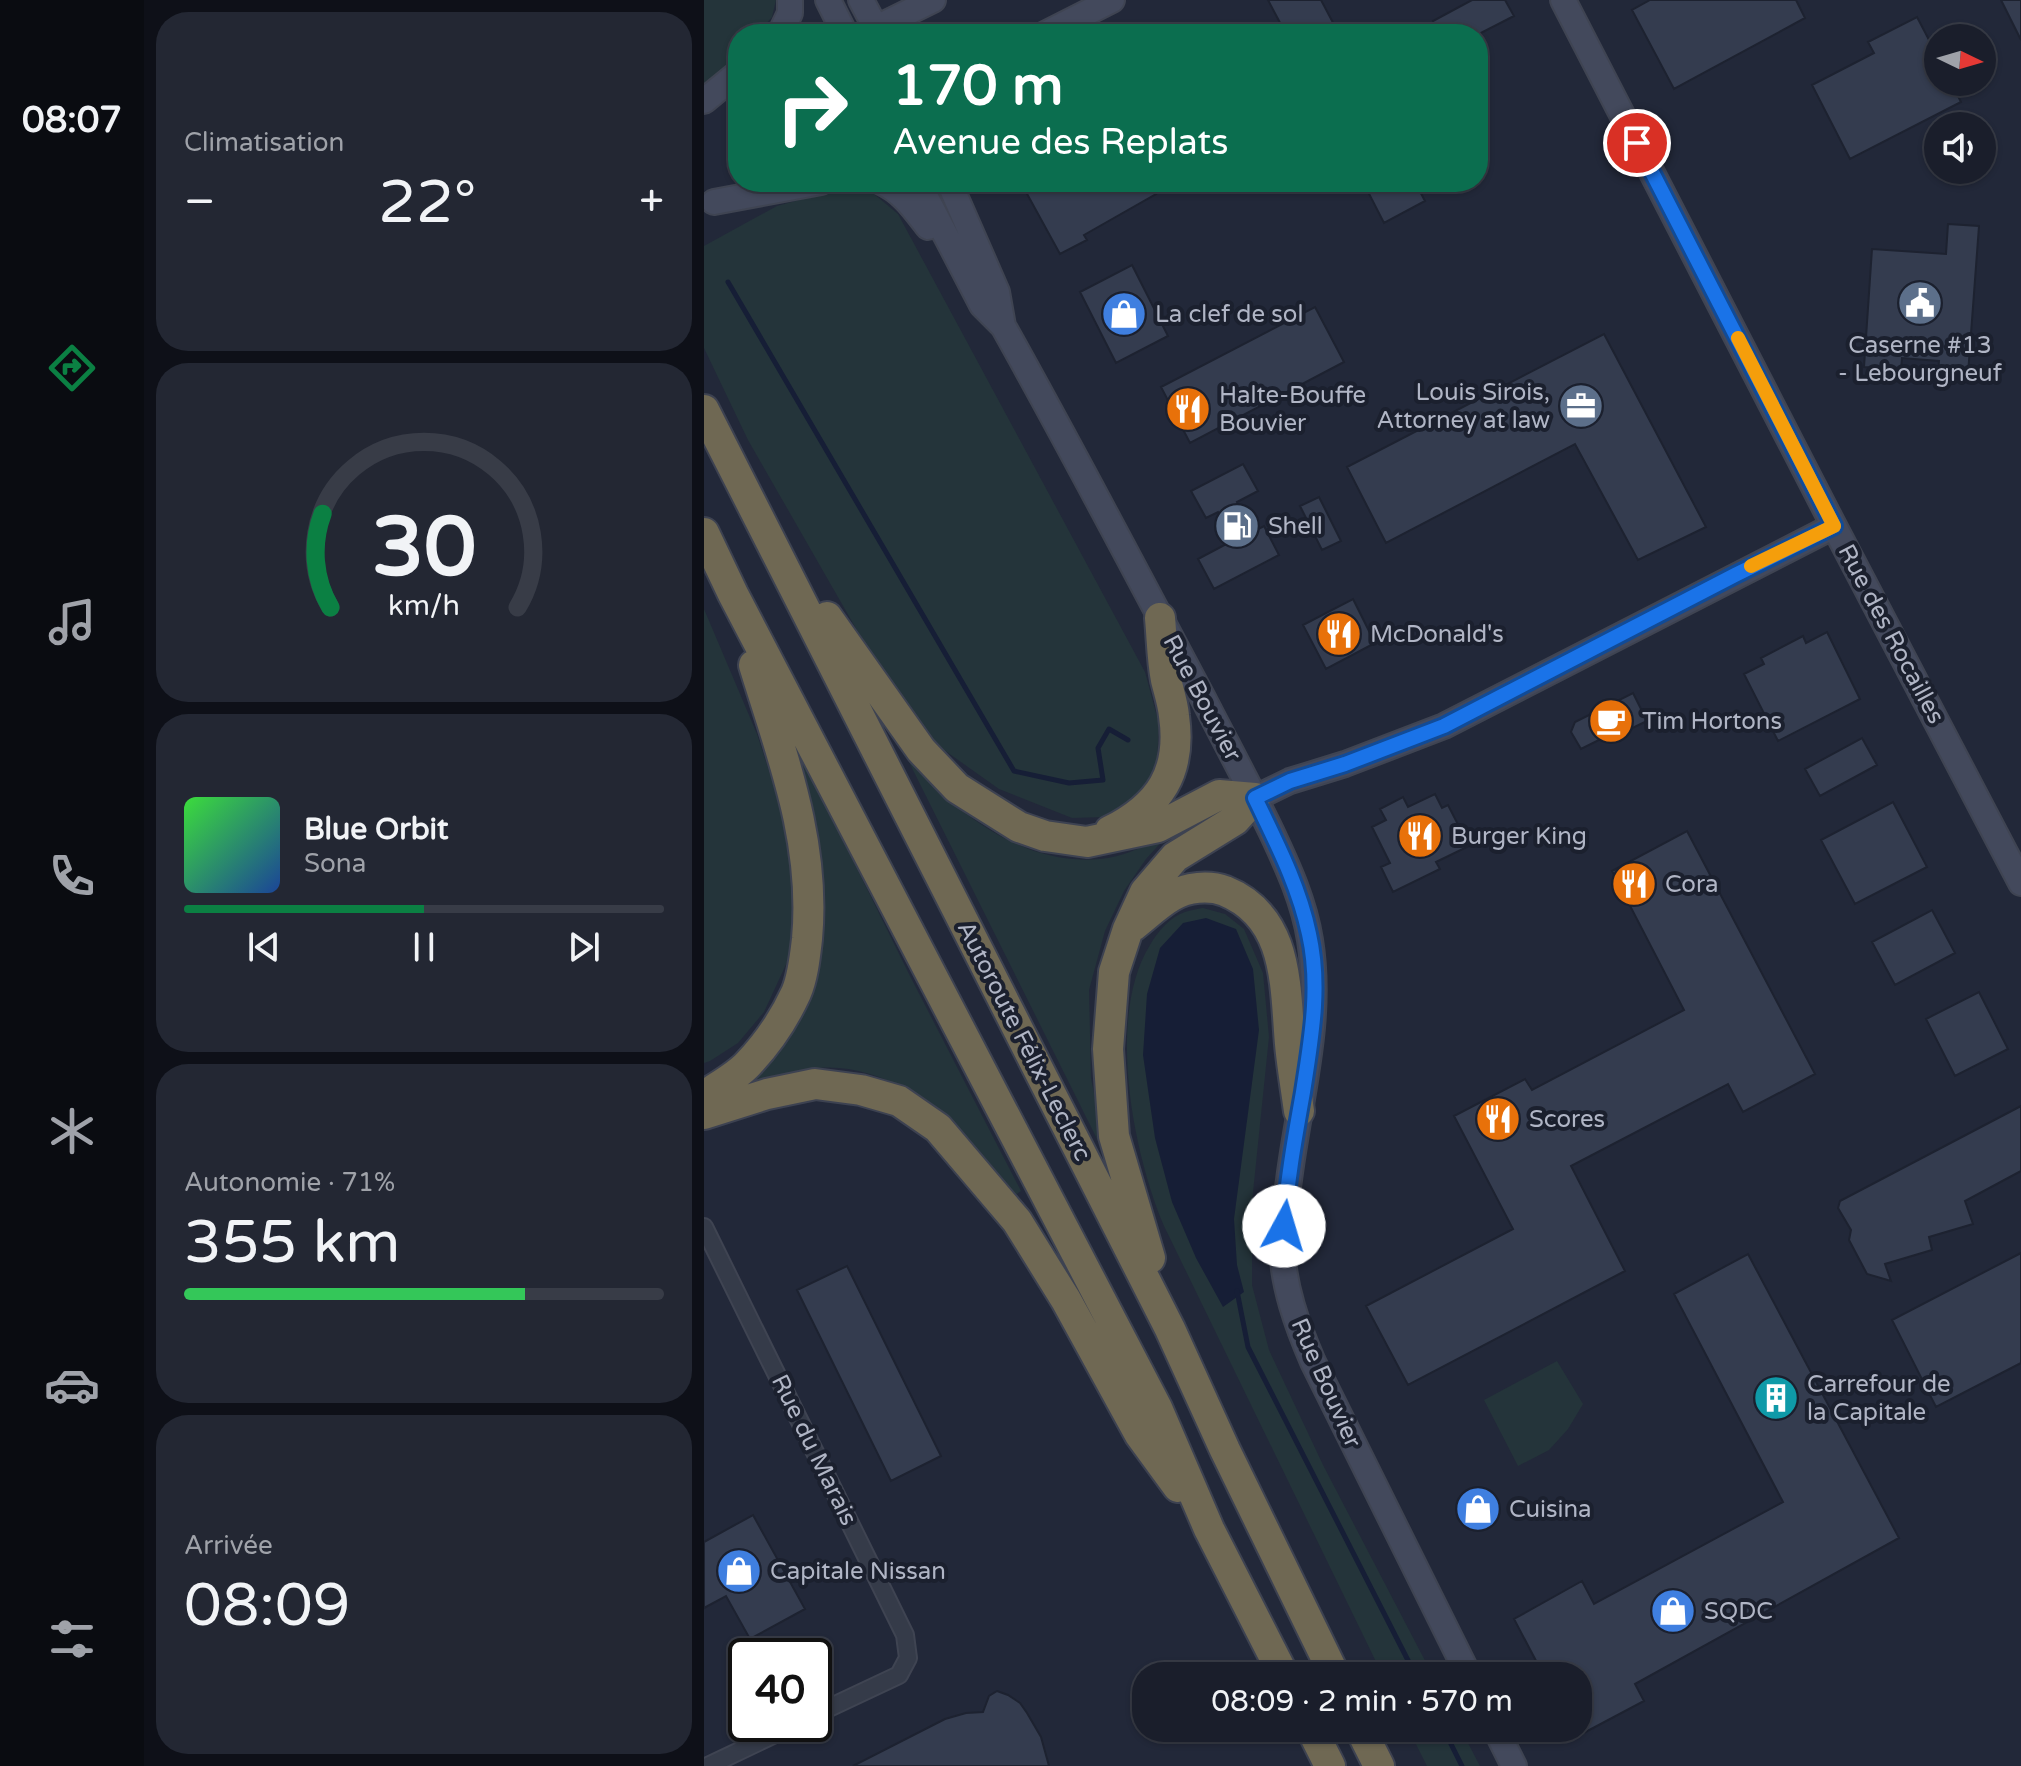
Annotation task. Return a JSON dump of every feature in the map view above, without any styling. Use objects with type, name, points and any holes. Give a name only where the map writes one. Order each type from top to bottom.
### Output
[{"type":"highway","name":"Autoroute Félix-Leclerc","points":[[704,410],[1170,1329],[1328,1662]]},
{"type":"highway","points":[[749,498],[844,642],[921,750],[957,788],[1019,827],[1045,836],[1087,842],[1158,827],[1219,795],[1255,798]]},
{"type":"highway","points":[[704,533],[1157,1408],[1209,1529],[1277,1662]]},
{"type":"highway","points":[[704,1096],[746,1066],[775,1032],[797,990],[806,954],[809,917],[807,862],[798,809],[733,594]]},
{"type":"highway","points":[[1087,842],[1122,825],[1143,810],[1162,789],[1171,771],[1175,758],[1175,718],[1166,677],[1160,618]]},
{"type":"highway","points":[[1170,1329],[1114,1136],[1108,1049],[1114,972],[1128,929],[1145,892],[1175,857],[1235,820],[1255,798]]},
{"type":"highway","points":[[1128,929],[1172,896],[1193,888],[1219,888],[1240,897],[1257,911],[1279,949],[1299,1111]]},
{"type":"highway","points":[[704,1114],[767,1094],[815,1084],[861,1090],[899,1101],[938,1128],[1017,1221],[1066,1300],[1140,1435],[1209,1529]]},
{"type":"highway","points":[[1318,1742],[1330,1766]]},
{"type":"highway","points":[[1367,1742],[1379,1766]]},
{"type":"street","points":[[785,24],[790,13],[790,0]]},
{"type":"street","points":[[828,0],[840,24]]},
{"type":"street","points":[[861,0],[870,24]]},
{"type":"street","points":[[888,24],[933,0]]},
{"type":"street","points":[[1065,24],[1112,0]]},
{"type":"street","name":"Rue des Rocailles","points":[[1563,0],[2021,883]]},
{"type":"street","points":[[704,101],[728,81]]},
{"type":"street","points":[[704,110],[728,99]]},
{"type":"street","points":[[709,205],[734,192]]},
{"type":"street","points":[[709,205],[772,192]]},
{"type":"street","points":[[898,192],[911,203],[955,266],[969,280]]},
{"type":"street","name":"Rue Bouvier","points":[[923,192],[982,305],[1003,326],[1117,533],[1292,875],[1310,937],[1315,1000],[1285,1206],[1282,1246],[1287,1284],[1297,1325],[1332,1402],[1462,1662]]},
{"type":"street","name":"Rue Bouvier","points":[[953,192],[997,292],[1003,326]]},
{"type":"street","points":[[1255,798],[1290,781],[1345,764],[1444,726],[1834,526]]},
{"type":"street","name":"Rue du Marais","points":[[704,1227],[905,1635],[908,1658],[899,1675],[832,1707]]},
{"type":"street","points":[[708,1766],[758,1742]]},
{"type":"street","points":[[1502,1742],[1514,1766]]},
{"type":"shaded area","points":[[704,0],[776,0],[772,17],[766,24],[728,24],[728,66],[704,83]]},
{"type":"shaded area","points":[[829,192],[860,192],[874,194],[898,214],[1145,672],[1159,724],[1157,762],[1145,788],[1126,808],[1106,817],[1072,818],[999,789],[913,728],[748,440],[704,348],[704,246],[777,206]]},
{"type":"shaded area","points":[[704,609],[757,734],[782,811],[795,888],[789,958],[764,1012],[738,1043],[704,1063]]},
{"type":"shaded area","points":[[903,750],[937,789],[966,814],[1022,847],[1043,854],[1086,860],[1108,858],[1166,837],[1124,891],[1105,931],[1089,990],[1091,1078],[1107,1159]]},
{"type":"shaded area","points":[[804,761],[1021,1191],[1014,1196],[952,1123],[896,1084],[854,1070],[832,1067],[786,1075],[747,1091],[744,1083],[804,1000],[794,764]]},
{"type":"shaded area","points":[[1203,908],[1225,914],[1244,929],[1263,973],[1269,1037],[1252,1202],[1252,1285],[1269,1350],[1323,1465],[1426,1662],[1376,1662],[1164,1226],[1153,1196],[1134,1124],[1127,1046],[1129,1009],[1137,974],[1150,945],[1169,921]]},
{"type":"shaded area","points":[[1557,1361],[1583,1404],[1568,1429],[1549,1450],[1518,1466],[1484,1400]]},
{"type":"shaded area","points":[[1415,1742],[1467,1742],[1480,1766],[1427,1766]]},
{"type":"water","points":[[1206,918],[1236,929],[1253,969],[1259,1030],[1234,1219],[1237,1265],[1244,1292],[1223,1307],[1196,1258],[1172,1202],[1155,1138],[1143,1055],[1147,994],[1160,948],[1183,923]]},
{"type":"building","points":[[1268,0],[1321,0],[1334,24],[1281,24]]},
{"type":"building","points":[[1472,0],[1505,0],[1514,16],[1488,29],[1488,24],[1435,24],[1433,21]]},
{"type":"building","points":[[1650,0],[1796,0],[1805,18],[1674,89],[1632,10]]},
{"type":"building","points":[[2001,0],[2021,0],[2021,40]]},
{"type":"building","points":[[1917,17],[1924,30],[1924,96],[1958,96],[1961,102],[1942,112],[1924,112],[1924,121],[1850,159],[1812,85],[1874,53],[1868,42]]},
{"type":"building","points":[[1026,192],[1155,192],[1084,235],[1087,240],[1060,254]]},
{"type":"building","points":[[1368,192],[1420,192],[1425,201],[1384,223]]},
{"type":"building","points":[[1948,224],[1979,226],[1968,374],[1938,372],[1939,361],[1902,358],[1901,370],[1864,367],[1872,249],[1946,254]]},
{"type":"building","name":"La clef de sol","points":[[1132,265],[1168,336],[1116,363],[1080,292]]},
{"type":"building","points":[[1315,307],[1344,362],[1190,443],[1161,387]]},
{"type":"building","points":[[1604,334],[1706,527],[1638,560],[1575,444],[1386,543],[1347,467]]},
{"type":"building","name":"Shell","points":[[1243,464],[1258,491],[1237,502],[1253,532],[1264,526],[1279,555],[1214,589],[1198,559],[1232,541],[1218,512],[1206,518],[1191,491]]},
{"type":"building","points":[[1319,497],[1341,541],[1322,550],[1300,506]]},
{"type":"building","name":"McDonald's","points":[[1353,599],[1375,643],[1326,669],[1303,625]]},
{"type":"building","points":[[1827,632],[1860,699],[1778,741],[1744,674],[1764,664],[1761,658],[1803,636],[1806,643]]},
{"type":"building","name":"Tim Hortons","points":[[1633,693],[1647,721],[1620,734],[1619,730],[1581,749],[1571,732],[1575,722]]},
{"type":"building","points":[[1862,738],[1877,765],[1820,796],[1805,769]]},
{"type":"building","name":"Burger King","points":[[1435,794],[1442,808],[1448,805],[1469,846],[1436,862],[1440,869],[1393,892],[1381,867],[1390,863],[1372,827],[1386,820],[1380,809],[1403,797],[1408,807]]},
{"type":"building","points":[[1893,802],[1927,867],[1855,904],[1821,840]]},
{"type":"building","points":[[1687,831],[1815,1074],[1743,1112],[1728,1084],[1571,1166],[1625,1271],[1408,1385],[1366,1306],[1513,1229],[1454,1116],[1525,1079],[1532,1090],[1684,1010],[1612,871]]},
{"type":"building","points":[[1932,910],[1955,953],[1895,985],[1872,942]]},
{"type":"building","points":[[1979,992],[2008,1049],[1955,1076],[1926,1019]]},
{"type":"building","points":[[2021,1106],[2021,1171],[1965,1201],[1973,1224],[1929,1237],[1932,1250],[1885,1264],[1891,1281],[1867,1274],[1849,1240],[1851,1230],[1838,1208],[1840,1201]]},
{"type":"building","points":[[2021,1253],[2021,1363],[1936,1407],[1892,1320]]},
{"type":"building","name":"Carrefour de la Capitale","points":[[1748,1254],[1899,1538],[1635,1684],[1644,1701],[1592,1729],[1592,1662],[1537,1662],[1514,1619],[1582,1581],[1594,1604],[1783,1502],[1674,1294]]},
{"type":"building","points":[[847,1266],[941,1456],[891,1481],[797,1290]]},
{"type":"building","points":[[753,1515],[805,1609],[749,1638],[726,1596],[704,1608],[704,1542]]},
{"type":"building","points":[[997,1691],[1020,1703],[1027,1713],[1041,1737],[1049,1766],[853,1766],[945,1719],[983,1712],[989,1696]]},
{"type":"waterway","points":[[728,282],[1014,771],[1069,783],[1103,780],[1098,748],[1109,729],[1128,740]]},
{"type":"waterway","points":[[1237,1291],[1248,1347],[1409,1662]]},
{"type":"waterway","points":[[1450,1742],[1462,1766]]},
{"type":"slow traffic","points":[[1738,338],[1834,526],[1751,566]]},
{"type":"place","name":"Caserne #13 - Lebourgneuf","points":[[1920,303]]},
{"type":"place","name":"La clef de sol","points":[[1124,314]]},
{"type":"place","name":"Louis Sirois, Attorney at law","points":[[1581,406]]},
{"type":"place","name":"Halte-Bouffe Bouvier","points":[[1188,409]]},
{"type":"place","name":"Shell","points":[[1237,526]]},
{"type":"place","name":"McDonald's","points":[[1339,634]]},
{"type":"place","name":"Tim Hortons","points":[[1611,721]]},
{"type":"place","name":"Burger King","points":[[1420,836]]},
{"type":"place","name":"Cora","points":[[1634,884]]},
{"type":"place","name":"Scores","points":[[1498,1119]]},
{"type":"place","name":"Carrefour de la Capitale","points":[[1776,1398]]},
{"type":"place","name":"Cuisina","points":[[1478,1509]]},
{"type":"place","name":"Capitale Nissan","points":[[739,1571]]},
{"type":"place","name":"SQDC","points":[[1673,1611]]},
{"type":"route","points":[[1284,1226],[1311,1041],[1314,970],[1310,937],[1292,875],[1255,798],[1290,781],[1345,764],[1444,726],[1834,526],[1637,143]]}]
